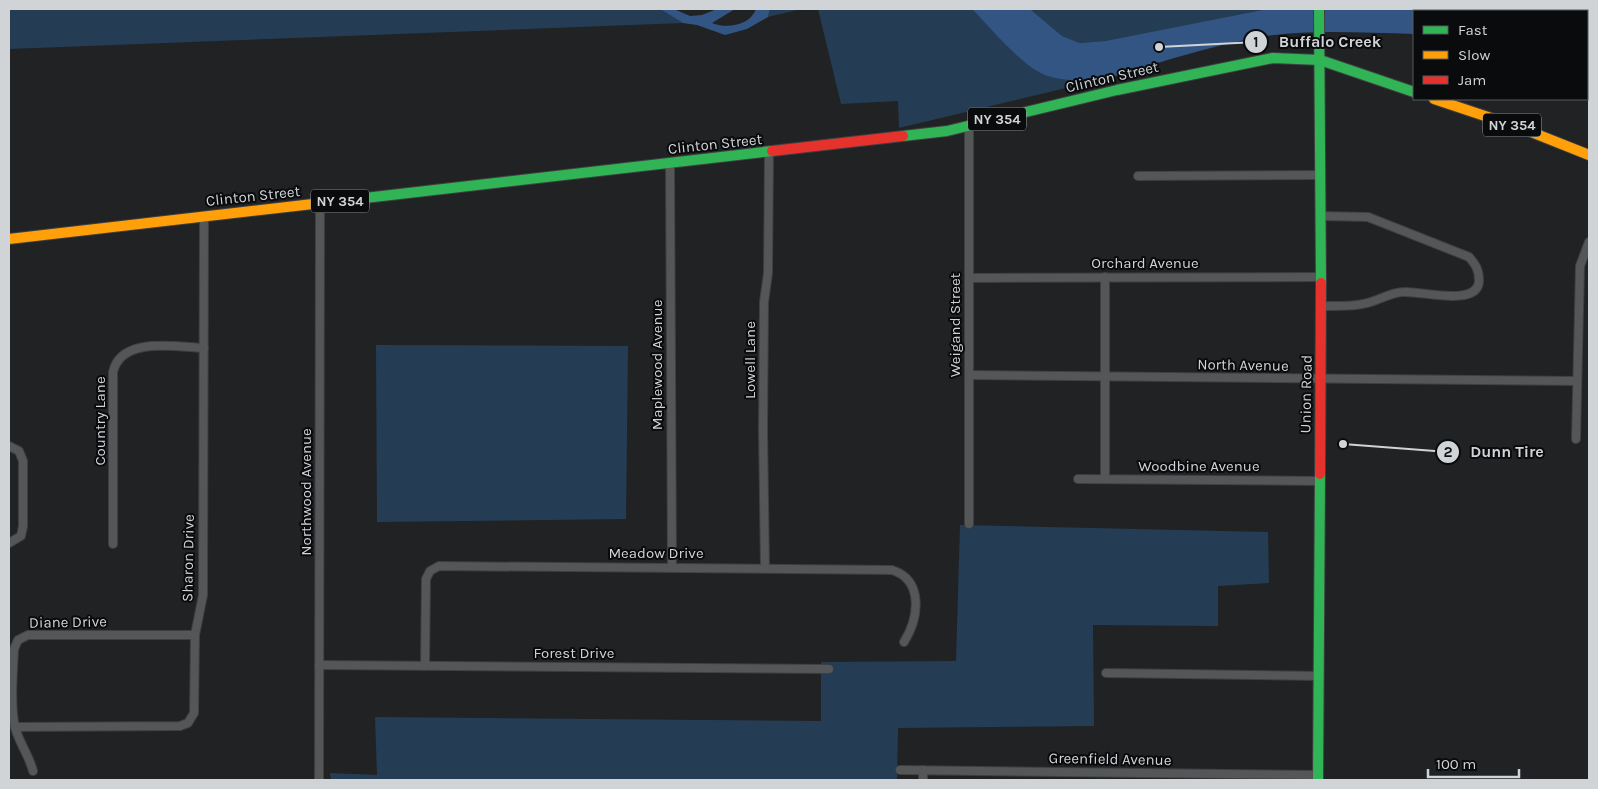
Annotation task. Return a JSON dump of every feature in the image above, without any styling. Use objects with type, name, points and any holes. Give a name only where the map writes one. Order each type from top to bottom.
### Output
[{"type":"main road","name":"Union Road","points":[[1318,778],[1322,306],[1319,9]]},
{"type":"main road","name":"Clinton Street","points":[[9,239],[947,131],[1117,90],[1273,58],[1320,60],[1413,92]]},
{"type":"main road","name":"NY 354","points":[[1437,100],[1521,128],[1589,155]]},
{"type":"street","name":"Weigand Street","points":[[969,126],[969,524]]},
{"type":"street","name":"Lowell Lane","points":[[765,568],[763,430],[764,302],[768,273],[768,153]]},
{"type":"street","name":"Maplewood Avenue","points":[[670,164],[672,567]]},
{"type":"street","points":[[1138,176],[1321,175]]},
{"type":"street","name":"Northwood Avenue","points":[[319,780],[320,204]]},
{"type":"street","name":"Sharon Drive","points":[[15,727],[185,725],[194,713],[195,635],[203,595],[204,216]]},
{"type":"street","points":[[1321,216],[1368,217],[1469,257],[1477,266],[1479,274],[1479,286],[1473,293],[1463,296],[1404,292],[1365,304],[1322,306]]},
{"type":"street","points":[[1576,439],[1580,266],[1589,242]]},
{"type":"street","points":[[1105,277],[1105,479]]},
{"type":"street","name":"Orchard Avenue","points":[[969,278],[1321,277]]},
{"type":"street","name":"Country Lane","points":[[113,544],[113,372],[117,361],[127,351],[139,347],[204,348]]},
{"type":"street","name":"North Avenue","points":[[969,375],[1577,381]]},
{"type":"street","points":[[9,446],[19,451],[23,461],[21,536],[9,543]]},
{"type":"street","name":"Woodbine Avenue","points":[[1078,479],[1320,481]]},
{"type":"street","name":"Meadow Drive","points":[[425,666],[426,579],[434,568],[672,567],[892,570],[902,573],[911,580],[915,592],[915,612],[911,632],[904,642]]},
{"type":"street","name":"Diane Drive","points":[[33,771],[30,759],[15,727],[14,649],[22,636],[195,635]]},
{"type":"street","name":"Forest Drive","points":[[319,665],[829,669]]},
{"type":"street","points":[[1106,673],[1319,676]]},
{"type":"street","name":"Greenfield Avenue","points":[[900,770],[1318,778]]},
{"type":"street","points":[[923,770],[923,780]]},
{"type":"shaded area","points":[[660,9],[683,23],[9,49],[9,10]]},
{"type":"shaded area","points":[[770,9],[801,9],[768,17]]},
{"type":"shaded area","points":[[818,9],[972,9],[1023,60],[1091,78],[1124,74],[899,128],[898,101],[841,104]]},
{"type":"shaded area","points":[[1030,9],[1286,9],[1262,10],[1105,41],[1080,43],[1062,36]]},
{"type":"shaded area","points":[[376,345],[628,346],[626,519],[377,522]]},
{"type":"shaded area","points":[[960,525],[1268,532],[1269,583],[1218,586],[1218,626],[1093,625],[1094,726],[898,728],[897,780],[331,780],[330,773],[377,775],[375,717],[821,721],[821,662],[956,661]]},
{"type":"water","points":[[660,9],[674,9],[690,16],[702,15],[717,9],[735,9],[712,23],[730,26],[749,19],[756,9],[770,9],[768,17],[747,29],[725,35],[697,25],[683,23]]},
{"type":"water","points":[[972,9],[1030,9],[1062,36],[1080,43],[1105,41],[1262,10],[1497,9],[1516,10],[1413,10],[1413,34],[1317,32],[1259,37],[1203,50],[1118,75],[1082,80],[1065,80],[1039,72],[1029,66]]},
{"type":"traffic: fast","points":[[1319,9],[1321,283]]},
{"type":"traffic: fast","points":[[903,136],[947,131],[1117,90],[1273,58],[1320,60],[1413,92]]},
{"type":"traffic: fast","points":[[339,201],[772,151]]},
{"type":"traffic: fast","points":[[1318,780],[1320,474]]},
{"type":"traffic: slow","points":[[1437,100],[1521,128],[1589,155]]},
{"type":"traffic: slow","points":[[9,239],[339,201]]},
{"type":"traffic: jam","points":[[772,151],[903,136]]},
{"type":"traffic: jam","points":[[1320,474],[1321,283]]},
{"type":"place","name":"Buffalo Creek","points":[[1159,47]]},
{"type":"place","name":"Dunn Tire","points":[[1343,444]]}]
